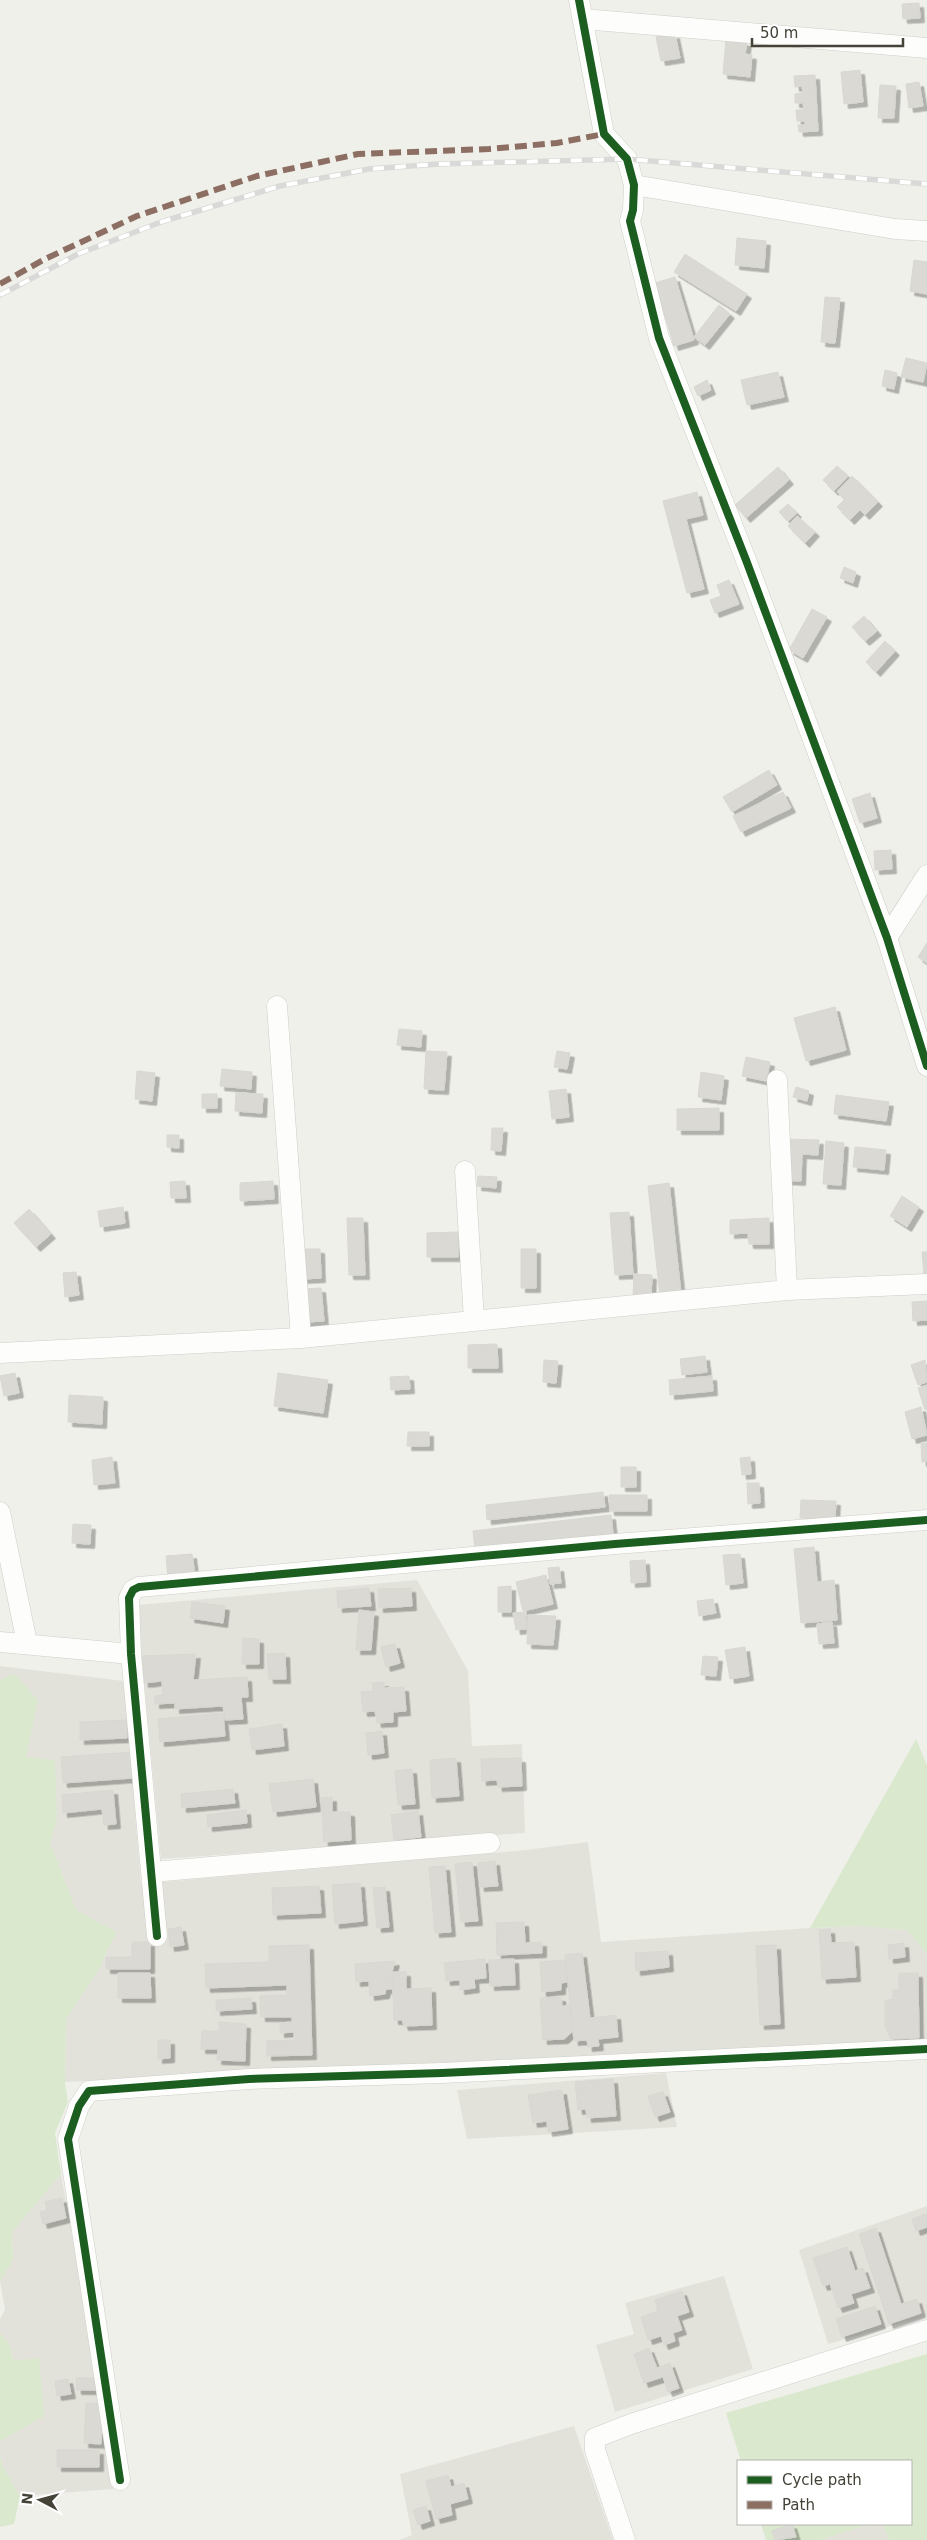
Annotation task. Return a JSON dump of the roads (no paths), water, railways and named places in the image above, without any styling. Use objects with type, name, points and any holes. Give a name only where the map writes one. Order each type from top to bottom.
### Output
[{"type":"street","points":[[927,48],[581,10],[604,134],[627,159],[634,185],[633,210],[630,221],[659,338],[746,560],[887,938],[927,1066]]},
{"type":"street","points":[[634,185],[896,229],[927,231]]},
{"type":"street","points":[[887,938],[927,875]]},
{"type":"street","points":[[278,1006],[301,1338]]},
{"type":"street","points":[[777,1080],[787,1290]]},
{"type":"street","points":[[465,1171],[474,1320]]},
{"type":"street","points":[[0,1353],[301,1338],[787,1290],[927,1284]]},
{"type":"street","points":[[0,1512],[27,1644]]},
{"type":"street","points":[[157,1936],[131,1654],[129,1598],[133,1590],[148,1585],[615,1544],[927,1520]]},
{"type":"street","points":[[0,1642],[131,1654]]},
{"type":"street","points":[[152,1872],[490,1843]]},
{"type":"street","points":[[120,2480],[68,2139],[79,2106],[89,2091],[249,2079],[442,2073],[927,2049]]},
{"type":"street","points":[[625,2540],[596,2450],[595,2438],[631,2424],[927,2330]]},
{"type":"railway","points":[[0,295],[78,254],[161,222],[280,186],[369,169],[439,164],[627,159],[927,184]]}]
